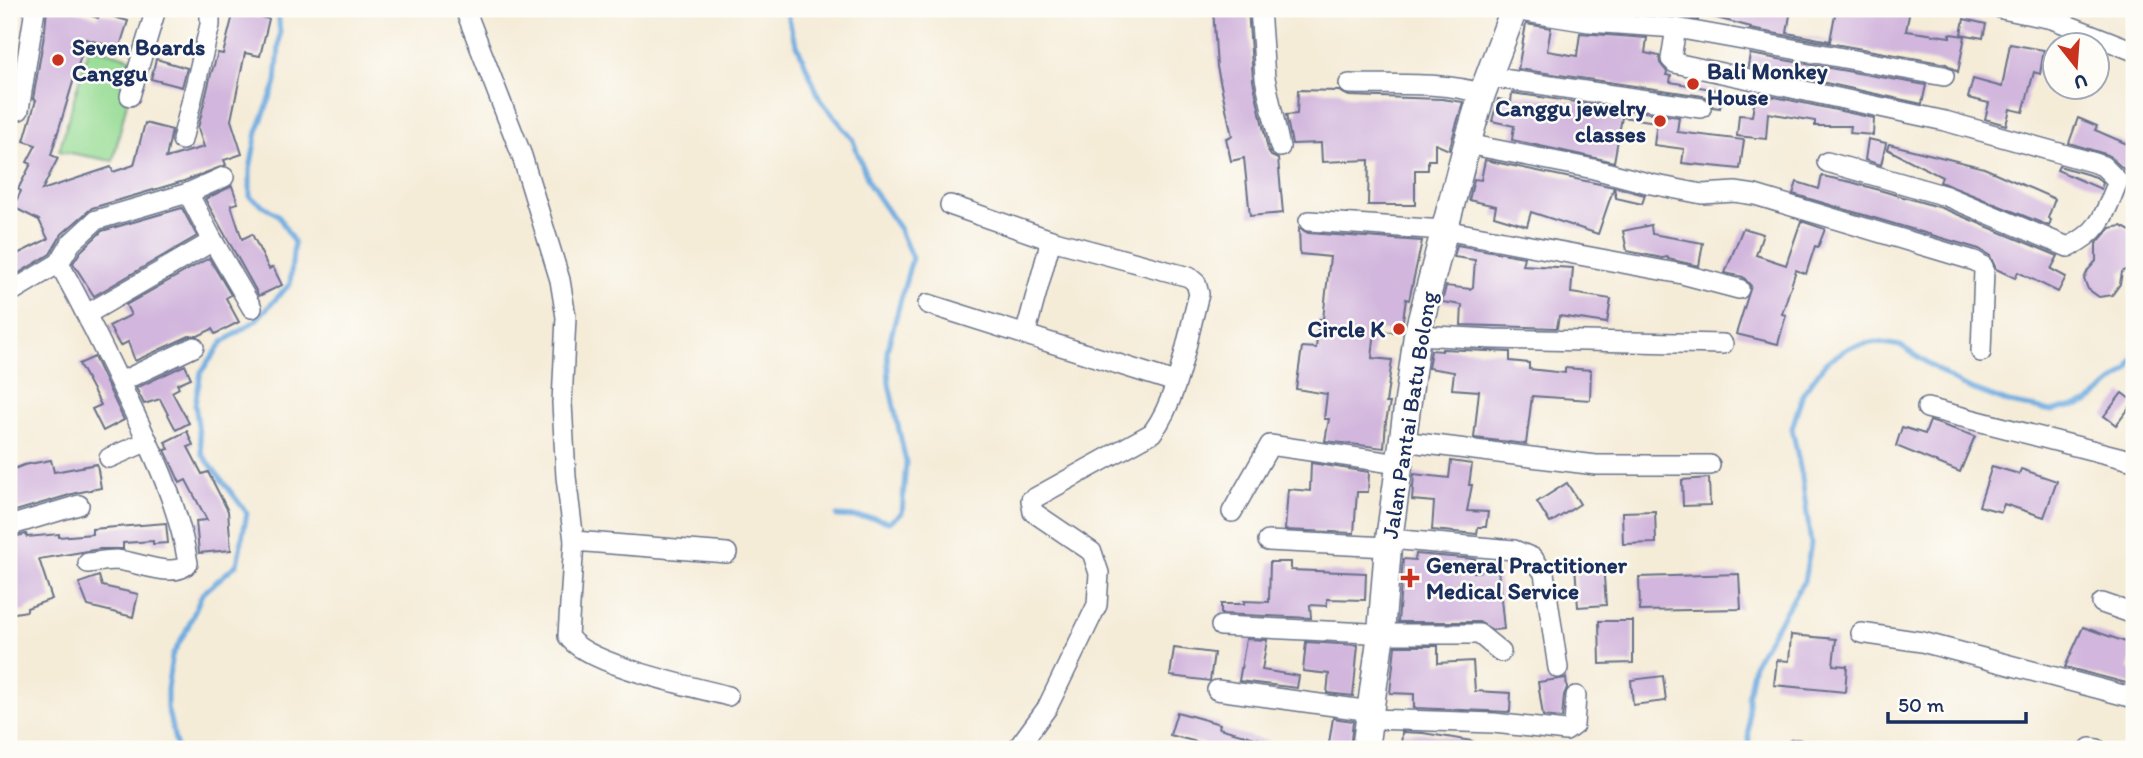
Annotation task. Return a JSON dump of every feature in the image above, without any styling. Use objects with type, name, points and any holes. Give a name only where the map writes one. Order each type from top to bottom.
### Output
[{"type":"street","points":[[19,110],[35,9]]},
{"type":"street","points":[[130,96],[156,9]]},
{"type":"street","points":[[182,140],[210,25],[210,9]]},
{"type":"street","points":[[465,9],[522,156],[560,280],[566,317],[562,403],[566,477],[574,541],[568,636],[572,643],[618,666],[728,696]]},
{"type":"street","points":[[1260,9],[1265,78],[1280,147]]},
{"type":"street","points":[[1516,9],[1589,22],[1676,28],[1944,76]]},
{"type":"street","name":"Jalan Pantai Batu Bolong","points":[[1365,749],[1381,633],[1400,453],[1417,335],[1467,144],[1486,85],[1516,9]]},
{"type":"street","points":[[2002,9],[2052,19],[2134,51]]},
{"type":"street","points":[[1676,28],[1670,53],[1675,63],[1945,121],[2095,163],[2103,166],[2118,181],[2101,223],[2079,242],[2068,247],[1946,196],[1827,162]]},
{"type":"street","points":[[1349,84],[1417,85],[1472,90],[1486,85],[1701,108]]},
{"type":"street","points":[[1467,144],[1702,194],[1735,192],[1755,195],[1975,261],[1983,266],[1984,270],[1981,352]]},
{"type":"street","points":[[9,293],[59,263],[71,243],[96,220],[188,192],[224,177]]},
{"type":"street","points":[[188,192],[252,308]]},
{"type":"street","points":[[950,205],[1051,240],[1189,277],[1196,283],[1199,294],[1175,382],[1161,421],[1152,433],[1031,500],[1033,512],[1092,552],[1099,573],[1097,605],[1047,708],[1017,749]]},
{"type":"street","points":[[1309,220],[1444,230],[1682,274],[1739,289]]},
{"type":"street","points":[[1025,335],[1051,240]]},
{"type":"street","points":[[87,314],[213,241]]},
{"type":"street","points":[[59,263],[87,314],[165,477],[188,563],[180,570],[170,571],[117,560],[88,563]]},
{"type":"street","points":[[928,304],[1175,382]]},
{"type":"street","points":[[1417,335],[1723,344]]},
{"type":"street","points":[[120,382],[194,347]]},
{"type":"street","points":[[1927,408],[2134,461]]},
{"type":"street","points":[[109,458],[148,442]]},
{"type":"street","points":[[1232,512],[1270,444],[1596,465],[1710,465]]},
{"type":"street","points":[[9,526],[79,505]]},
{"type":"street","points":[[574,541],[727,554]]},
{"type":"street","points":[[1268,541],[1389,543],[1514,550],[1533,558],[1544,573],[1558,668]]},
{"type":"street","points":[[2102,603],[2134,614]]},
{"type":"street","points":[[1221,626],[1479,634],[1501,652]]},
{"type":"street","points":[[1861,633],[1922,642],[2134,698]]},
{"type":"street","points":[[1217,690],[1371,715],[1566,731],[1574,725],[1576,696]]},
{"type":"green space","points":[[89,46],[137,60],[113,161],[59,151]]},
{"type":"building","points":[[47,9],[72,9],[98,18],[100,13],[128,21],[119,49],[86,39],[51,155],[58,158],[42,190],[111,167],[113,172],[134,165],[145,123],[172,130],[166,158],[204,147],[198,128],[211,74],[218,53],[223,54],[234,11],[269,19],[260,56],[245,53],[231,120],[242,154],[224,160],[226,165],[184,181],[92,208],[62,234],[50,254],[9,279],[9,258],[48,239],[39,220],[13,207],[21,191],[18,189],[31,164],[27,162],[36,145],[24,141],[36,100],[33,99]]},
{"type":"building","points":[[1213,9],[1248,9],[1253,80],[1268,150],[1271,156],[1278,159],[1283,213],[1250,216],[1244,158],[1231,161],[1226,138],[1232,136],[1217,67]]},
{"type":"building","points":[[1584,9],[1700,9],[1698,20]]},
{"type":"building","points":[[1702,9],[1791,9],[1787,33],[1830,41],[1836,9],[1910,9],[1906,31],[1950,37],[1950,34],[1965,36],[1958,72],[1946,64],[1750,29],[1751,27],[1701,14]]},
{"type":"building","points":[[1964,19],[1986,24],[1983,38],[1961,34]]},
{"type":"building","points":[[1526,24],[1551,28],[1547,51],[1577,56],[1580,33],[1647,38],[1645,53],[1659,56],[1666,75],[1671,76],[1670,82],[1723,91],[1720,108],[1713,107],[1709,99],[1703,96],[1518,69]]},
{"type":"building","points":[[2010,44],[2042,50],[2040,74],[2034,72],[2023,112],[2010,109],[2006,125],[1985,119],[1989,103],[1968,98],[1973,79],[2002,87]]},
{"type":"building","points":[[1750,54],[1926,85],[1922,104],[1748,66]]},
{"type":"building","points":[[156,59],[187,68],[182,87],[151,79]]},
{"type":"building","points":[[1298,90],[1339,91],[1349,96],[1463,102],[1449,150],[1435,144],[1435,160],[1428,160],[1428,170],[1415,170],[1415,205],[1368,205],[1369,160],[1322,162],[1321,143],[1292,144],[1286,115],[1297,114]]},
{"type":"building","points":[[1512,93],[1679,117],[1677,132],[1744,140],[1740,169],[1682,163],[1684,149],[1654,145],[1657,122],[1622,117],[1614,162],[1512,140],[1514,126],[1492,121],[1498,99],[1511,102]]},
{"type":"building","points":[[1756,93],[1874,118],[1873,135],[1850,133],[1851,126],[1815,126],[1815,121],[1768,113],[1766,139],[1737,136],[1739,115],[1752,116]]},
{"type":"building","points":[[2078,118],[2097,126],[2095,130],[2134,147],[2134,183],[2130,181],[2127,172],[2108,155],[2069,143]]},
{"type":"building","points":[[1868,139],[1886,143],[1881,165],[1865,160]]},
{"type":"building","points":[[1889,144],[1984,168],[2055,199],[2048,218],[2051,220],[2049,226],[1940,182],[1942,177],[1887,149]]},
{"type":"building","points":[[1485,160],[1614,187],[1598,234],[1531,212],[1527,226],[1494,216],[1496,206],[1469,200],[1474,179],[1481,180]]},
{"type":"building","points":[[2059,166],[2096,177],[2103,183],[2101,189],[2057,170]]},
{"type":"building","points":[[1822,176],[1942,208],[2058,256],[2051,269],[2066,277],[2058,292],[2018,272],[2015,278],[1996,269],[1990,256],[1979,249],[1793,194],[1797,182],[1819,189]]},
{"type":"building","points":[[232,186],[238,203],[231,205],[242,239],[252,234],[269,269],[273,267],[282,285],[259,296],[205,199]]},
{"type":"building","points":[[1614,187],[1645,195],[1642,204],[1616,198]]},
{"type":"building","points":[[182,208],[197,236],[94,296],[73,263],[81,251],[102,231]]},
{"type":"building","points":[[1801,221],[1825,229],[1818,247],[1815,246],[1806,274],[1796,270],[1782,314],[1786,315],[1778,344],[1736,334],[1751,286],[1743,277],[1725,273],[1743,228],[1763,234],[1756,255],[1786,265]]},
{"type":"building","points":[[1651,225],[1652,234],[1703,243],[1699,266],[1668,257],[1627,251],[1623,231]]},
{"type":"building","points":[[2121,226],[2134,233],[2134,266],[2122,272],[2120,284],[2112,295],[2099,297],[2088,289],[2084,279],[2096,261],[2096,244],[2110,228]]},
{"type":"building","points":[[1299,228],[1308,233],[1422,241],[1409,300],[1406,299],[1401,333],[1375,330],[1372,358],[1392,360],[1384,448],[1325,441],[1329,419],[1324,419],[1327,394],[1296,389],[1302,347],[1316,348],[1319,319],[1323,319],[1330,257],[1300,254]]},
{"type":"building","points":[[1457,245],[1524,257],[1522,265],[1573,268],[1571,293],[1611,299],[1607,323],[1559,316],[1557,328],[1461,325],[1462,305],[1442,302],[1446,286],[1470,289],[1473,287],[1475,260],[1454,257]]},
{"type":"building","points":[[209,258],[231,295],[226,298],[239,322],[215,334],[212,329],[198,336],[189,336],[135,361],[128,342],[120,346],[109,326],[131,315],[126,305]]},
{"type":"building","points":[[1431,350],[1510,352],[1510,361],[1529,363],[1529,369],[1565,373],[1565,368],[1591,370],[1590,400],[1532,396],[1526,444],[1474,438],[1479,391],[1452,389],[1454,372],[1428,368]]},
{"type":"building","points":[[94,357],[124,420],[103,431],[92,409],[101,405],[79,364]]},
{"type":"building","points":[[185,365],[191,378],[177,384],[179,388],[172,392],[189,423],[176,430],[160,399],[144,404],[136,388]]},
{"type":"building","points":[[2122,393],[2134,402],[2116,425],[2104,416]]},
{"type":"building","points":[[1930,421],[1975,436],[1960,472],[1896,446],[1902,427],[1925,434]]},
{"type":"building","points":[[187,431],[193,445],[188,447],[202,474],[208,472],[228,511],[231,550],[199,553],[196,521],[207,520],[186,480],[180,483],[165,450],[169,449],[165,442]]},
{"type":"building","points":[[51,460],[54,472],[97,464],[101,488],[9,513],[9,471]]},
{"type":"building","points":[[1451,461],[1472,464],[1469,485],[1472,485],[1467,511],[1488,512],[1486,527],[1478,527],[1477,534],[1432,530],[1434,502],[1412,500],[1414,474],[1449,478]]},
{"type":"building","points":[[1311,463],[1369,472],[1368,492],[1357,492],[1354,533],[1285,530],[1288,489],[1310,491]]},
{"type":"building","points":[[1992,466],[2019,474],[2021,469],[2057,481],[2044,517],[2004,504],[2001,512],[1979,506]]},
{"type":"building","points":[[1709,478],[1710,505],[1683,506],[1682,480]]},
{"type":"building","points":[[1567,483],[1580,504],[1550,523],[1537,502]]},
{"type":"building","points":[[1655,511],[1656,543],[1623,544],[1622,512]]},
{"type":"building","points":[[166,523],[168,543],[123,543],[123,549],[100,549],[39,559],[52,599],[27,608],[27,611],[9,614],[9,586],[13,585],[9,538],[26,534],[27,537],[59,534],[59,537],[92,534],[92,529]]},
{"type":"building","points":[[1416,554],[1475,559],[1474,572],[1498,569],[1504,629],[1493,630],[1479,622],[1398,622],[1403,559],[1415,560]]},
{"type":"building","points":[[1270,562],[1291,562],[1291,570],[1366,573],[1365,600],[1327,599],[1327,606],[1310,605],[1311,618],[1221,614],[1221,604],[1269,602]]},
{"type":"building","points":[[1603,563],[1606,605],[1578,607],[1575,565]]},
{"type":"building","points":[[1739,574],[1741,609],[1640,611],[1639,577]]},
{"type":"building","points":[[99,576],[102,586],[138,594],[133,617],[88,606],[79,583]]},
{"type":"building","points":[[1599,621],[1633,621],[1633,663],[1600,664]]},
{"type":"building","points":[[2083,627],[2134,645],[2128,668],[2134,671],[2134,685],[2065,667]]},
{"type":"building","points":[[1791,635],[1836,639],[1833,665],[1847,666],[1845,692],[1774,685],[1777,660],[1789,661]]},
{"type":"building","points":[[1246,639],[1267,640],[1262,670],[1299,676],[1297,688],[1239,681]]},
{"type":"building","points":[[1306,642],[1358,645],[1353,696],[1327,693],[1329,674],[1303,671]]},
{"type":"building","points":[[1395,646],[1438,646],[1438,663],[1473,661],[1475,691],[1511,693],[1510,712],[1414,708],[1414,694],[1390,693]]},
{"type":"building","points":[[1174,648],[1214,653],[1210,681],[1170,676]]},
{"type":"building","points":[[1663,676],[1666,701],[1633,705],[1631,680]]},
{"type":"building","points":[[1566,678],[1562,718],[1543,716],[1538,682]]},
{"type":"building","points":[[1177,712],[1220,724],[1219,728],[1281,745],[1280,749],[1224,749],[1170,735]]},
{"type":"building","points":[[1333,718],[1353,721],[1350,749],[1328,749]]},
{"type":"building","points":[[1402,732],[1472,741],[1471,749],[1401,749]]},
{"type":"waterway","points":[[177,749],[167,707],[172,656],[202,594],[237,564],[247,513],[202,454],[195,404],[201,372],[223,342],[255,321],[290,284],[294,243],[278,215],[250,197],[250,169],[257,132],[276,83],[280,34],[278,9]]},
{"type":"waterway","points":[[787,9],[792,33],[820,99],[852,138],[870,186],[899,228],[912,258],[887,351],[889,384],[906,462],[902,513],[889,522],[874,518],[837,516]]},
{"type":"waterway","points":[[1749,749],[1748,696],[1754,663],[1804,581],[1811,544],[1792,428],[1803,393],[1826,362],[1850,347],[1876,342],[1901,346],[1961,385],[2009,403],[2052,411],[2088,403],[2128,370],[2134,358]]},
{"type":"place","name":"Seven Boards Canggu","points":[[58,60]]},
{"type":"place","name":"Bali Monkey House","points":[[1693,84]]},
{"type":"place","name":"Canggu jewelry classes","points":[[1660,121]]},
{"type":"place","name":"Circle K","points":[[1399,329]]},
{"type":"place","name":"General Practitioner Medical Service","points":[[1410,578]]}]
